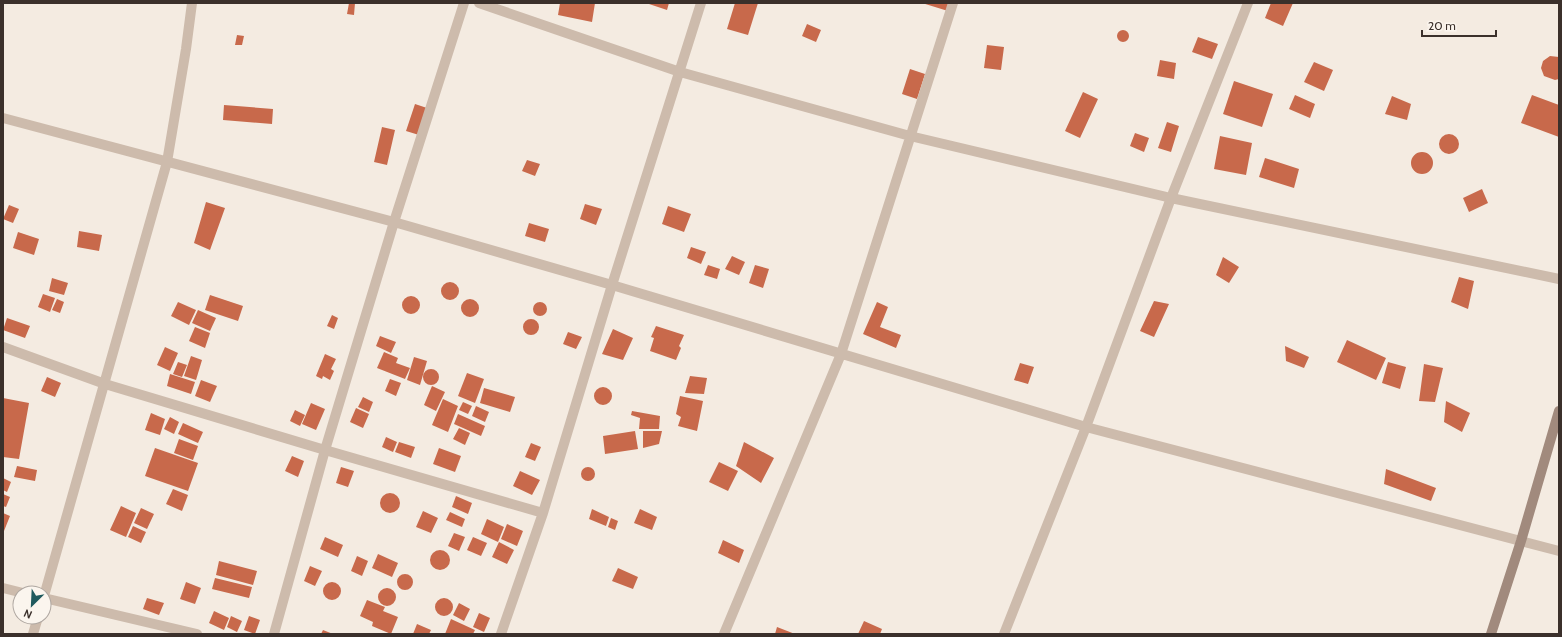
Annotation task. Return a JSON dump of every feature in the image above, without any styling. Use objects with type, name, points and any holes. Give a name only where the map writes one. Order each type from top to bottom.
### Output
[{"type":"main road","points":[[1491,634],[1521,540],[1559,411]]},
{"type":"street","points":[[47,585],[168,162],[192,3]]},
{"type":"street","points":[[274,634],[325,450],[394,222],[464,3]]},
{"type":"street","points":[[479,3],[680,72],[910,136],[1171,198],[1559,279]]},
{"type":"street","points":[[501,634],[543,513],[612,285],[701,3]]},
{"type":"street","points":[[724,634],[841,354],[953,3]]},
{"type":"street","points":[[1004,634],[1086,427],[1171,198],[1248,3]]},
{"type":"street","points":[[3,118],[394,222],[612,285],[1086,427],[1559,551]]},
{"type":"street","points":[[3,347],[105,384],[543,513]]},
{"type":"street","points":[[52,599],[197,634]]},
{"type":"building","points":[[349,3],[355,3],[354,15],[347,14]]},
{"type":"building","points":[[560,3],[595,3],[592,22],[558,15]]},
{"type":"building","points":[[646,3],[669,3],[667,10]]},
{"type":"building","points":[[735,3],[758,3],[748,35],[727,29]]},
{"type":"building","points":[[922,3],[950,3],[948,11]]},
{"type":"building","points":[[1271,3],[1293,3],[1283,26],[1265,18]]},
{"type":"building","points":[[807,24],[821,30],[816,42],[802,36]]},
{"type":"building","points":[[1121,30],[1125,30],[1129,36],[1125,42],[1121,42],[1117,38],[1117,34]]},
{"type":"building","points":[[237,35],[244,36],[242,45],[235,45]]},
{"type":"building","points":[[1198,37],[1218,44],[1212,59],[1192,52]]},
{"type":"building","points":[[987,45],[1004,47],[1001,70],[984,68]]},
{"type":"building","points":[[1550,56],[1559,57],[1559,79],[1555,80],[1544,76],[1541,68],[1543,61]]},
{"type":"building","points":[[1160,60],[1176,63],[1174,79],[1157,76]]},
{"type":"building","points":[[1314,62],[1333,70],[1324,91],[1304,82]]},
{"type":"building","points":[[910,69],[925,74],[917,99],[902,94]]},
{"type":"building","points":[[1234,81],[1273,94],[1262,127],[1223,114]]},
{"type":"building","points":[[1083,92],[1098,99],[1080,138],[1065,131]]},
{"type":"building","points":[[1295,95],[1315,104],[1310,118],[1289,109]]},
{"type":"building","points":[[1532,95],[1559,105],[1559,137],[1521,123]]},
{"type":"building","points":[[1392,96],[1411,104],[1407,120],[1385,114]]},
{"type":"building","points":[[415,104],[427,108],[419,135],[406,131]]},
{"type":"building","points":[[224,105],[273,109],[272,124],[223,120]]},
{"type":"building","points":[[1167,122],[1179,126],[1171,152],[1158,148]]},
{"type":"building","points":[[382,127],[395,130],[387,165],[374,162]]},
{"type":"building","points":[[1135,133],[1149,138],[1144,152],[1130,146]]},
{"type":"building","points":[[1449,134],[1456,137],[1459,144],[1456,151],[1449,154],[1442,151],[1439,144],[1442,137]]},
{"type":"building","points":[[1220,136],[1252,143],[1246,175],[1214,169]]},
{"type":"building","points":[[1422,152],[1430,155],[1433,163],[1430,171],[1422,174],[1414,171],[1411,163],[1414,155]]},
{"type":"building","points":[[1265,158],[1299,169],[1294,188],[1259,177]]},
{"type":"building","points":[[527,160],[540,164],[535,176],[522,171]]},
{"type":"building","points":[[1482,189],[1488,203],[1469,212],[1463,198]]},
{"type":"building","points":[[206,202],[225,208],[210,250],[194,243]]},
{"type":"building","points":[[585,204],[602,209],[596,225],[580,219]]},
{"type":"building","points":[[9,205],[19,209],[13,223],[3,219]]},
{"type":"building","points":[[668,206],[691,214],[684,232],[662,224]]},
{"type":"building","points":[[529,223],[549,229],[545,242],[525,236]]},
{"type":"building","points":[[79,231],[102,235],[99,251],[77,247]]},
{"type":"building","points":[[18,232],[39,239],[34,255],[13,248]]},
{"type":"building","points":[[691,247],[706,252],[701,264],[687,258]]},
{"type":"building","points":[[732,256],[745,262],[739,275],[725,269]]},
{"type":"building","points":[[1223,257],[1239,267],[1229,283],[1216,275]]},
{"type":"building","points":[[708,265],[720,269],[717,279],[704,275]]},
{"type":"building","points":[[755,265],[769,269],[763,288],[749,283]]},
{"type":"building","points":[[1459,277],[1474,281],[1468,309],[1451,302]]},
{"type":"building","points":[[52,278],[68,283],[64,295],[49,291]]},
{"type":"building","points":[[450,282],[456,285],[459,291],[456,297],[450,300],[444,297],[441,291],[444,285]]},
{"type":"building","points":[[43,294],[55,298],[50,312],[38,307]]},
{"type":"building","points":[[210,295],[243,306],[238,321],[205,310]]},
{"type":"building","points":[[411,296],[415,297],[419,301],[419,309],[415,313],[411,314],[407,313],[403,309],[402,305],[403,301],[407,297]]},
{"type":"building","points":[[57,299],[64,302],[60,313],[52,310]]},
{"type":"building","points":[[470,299],[476,302],[479,308],[476,314],[470,317],[464,314],[461,308],[464,302]]},
{"type":"building","points":[[1154,301],[1169,304],[1154,337],[1140,331]]},
{"type":"building","points":[[178,302],[196,310],[189,325],[171,316]]},
{"type":"building","points":[[540,302],[545,304],[547,309],[545,314],[540,316],[535,314],[533,309],[535,304]]},
{"type":"building","points":[[877,302],[888,307],[880,327],[901,335],[896,348],[863,334]]},
{"type":"building","points":[[198,310],[216,318],[210,331],[192,323]]},
{"type":"building","points":[[332,315],[338,318],[334,329],[327,326]]},
{"type":"building","points":[[7,318],[30,326],[25,338],[3,330]]},
{"type":"building","points":[[531,319],[537,321],[539,327],[537,333],[531,335],[525,333],[523,327],[525,321]]},
{"type":"building","points":[[656,326],[684,335],[679,346],[681,348],[676,360],[650,351],[654,338],[651,337]]},
{"type":"building","points":[[195,327],[210,333],[205,348],[189,341]]},
{"type":"building","points":[[613,329],[633,338],[623,360],[602,354]]},
{"type":"building","points":[[568,332],[582,337],[576,349],[563,344]]},
{"type":"building","points":[[380,336],[396,342],[391,353],[376,346]]},
{"type":"building","points":[[1347,340],[1386,358],[1376,380],[1337,362]]},
{"type":"building","points":[[1285,346],[1309,357],[1304,368],[1286,361]]},
{"type":"building","points":[[165,347],[178,353],[170,371],[157,365]]},
{"type":"building","points":[[384,352],[398,358],[396,363],[410,368],[405,379],[377,368]]},
{"type":"building","points":[[325,354],[336,359],[331,369],[334,371],[330,380],[323,376],[322,379],[316,376]]},
{"type":"building","points":[[191,356],[202,360],[196,380],[184,376]]},
{"type":"building","points":[[414,357],[427,361],[420,385],[407,380]]},
{"type":"building","points":[[178,362],[187,365],[182,377],[173,374]]},
{"type":"building","points":[[1388,362],[1406,367],[1400,389],[1382,383]]},
{"type":"building","points":[[1020,363],[1034,367],[1028,384],[1014,380]]},
{"type":"building","points":[[1424,364],[1443,368],[1435,402],[1419,401]]},
{"type":"building","points":[[431,369],[437,371],[439,377],[437,383],[431,385],[425,383],[423,377],[425,371]]},
{"type":"building","points":[[467,373],[484,379],[475,403],[458,396]]},
{"type":"building","points":[[170,374],[195,382],[191,394],[167,386]]},
{"type":"building","points":[[690,376],[707,378],[704,394],[685,393]]},
{"type":"building","points":[[47,377],[61,383],[55,397],[41,391]]},
{"type":"building","points":[[390,379],[401,383],[396,396],[385,391]]},
{"type":"building","points":[[201,380],[217,386],[210,402],[195,396]]},
{"type":"building","points":[[432,386],[445,392],[436,411],[424,405]]},
{"type":"building","points":[[603,387],[609,390],[612,396],[609,402],[603,405],[597,402],[594,396],[597,390]]},
{"type":"building","points":[[484,388],[515,397],[510,412],[480,403]]},
{"type":"building","points":[[680,396],[703,401],[697,431],[678,426],[681,417],[676,414]]},
{"type":"building","points":[[363,397],[373,402],[369,412],[358,407]]},
{"type":"building","points":[[3,398],[29,403],[19,459],[3,457]]},
{"type":"building","points":[[443,399],[458,406],[448,432],[432,425]]},
{"type":"building","points":[[1446,401],[1470,413],[1462,432],[1444,422]]},
{"type":"building","points":[[463,402],[472,406],[468,414],[459,410]]},
{"type":"building","points":[[311,403],[325,409],[316,430],[302,424]]},
{"type":"building","points":[[476,406],[489,412],[485,422],[472,416]]},
{"type":"building","points":[[356,408],[369,414],[363,428],[350,422]]},
{"type":"building","points":[[295,410],[305,415],[300,426],[290,421]]},
{"type":"building","points":[[632,411],[660,416],[659,429],[639,429],[640,418],[631,415]]},
{"type":"building","points":[[151,413],[165,419],[160,435],[145,430]]},
{"type":"building","points":[[458,414],[485,426],[481,436],[454,424]]},
{"type":"building","points":[[170,417],[179,422],[174,434],[164,429]]},
{"type":"building","points":[[183,423],[203,432],[198,443],[178,434]]},
{"type":"building","points":[[459,428],[470,433],[465,445],[453,439]]},
{"type":"building","points":[[635,431],[638,449],[605,454],[603,436]]},
{"type":"building","points":[[643,431],[662,431],[659,444],[643,448]]},
{"type":"building","points":[[386,437],[397,442],[393,452],[382,447]]},
{"type":"building","points":[[179,439],[198,446],[193,460],[174,453]]},
{"type":"building","points":[[399,442],[415,447],[411,458],[395,452]]},
{"type":"building","points":[[744,442],[774,458],[761,483],[736,466]]},
{"type":"building","points":[[531,443],[541,447],[535,461],[525,457]]},
{"type":"building","points":[[155,448],[198,463],[188,491],[145,476]]},
{"type":"building","points":[[439,448],[461,456],[455,472],[433,464]]},
{"type":"building","points":[[292,456],[304,461],[298,477],[285,471]]},
{"type":"building","points":[[719,462],[738,471],[728,491],[709,482]]},
{"type":"building","points":[[17,466],[37,470],[35,481],[14,477]]},
{"type":"building","points":[[341,467],[354,471],[348,487],[336,483]]},
{"type":"building","points":[[585,467],[591,467],[595,471],[595,477],[591,481],[585,481],[581,477],[581,471]]},
{"type":"building","points":[[1386,469],[1436,488],[1431,501],[1384,484]]},
{"type":"building","points":[[520,471],[540,480],[532,495],[513,486]]},
{"type":"building","points":[[3,478],[11,482],[7,492],[3,490]]},
{"type":"building","points":[[173,489],[188,495],[182,511],[166,504]]},
{"type":"building","points":[[390,493],[397,496],[400,503],[397,510],[390,513],[383,510],[380,503],[383,496]]},
{"type":"building","points":[[3,494],[10,497],[6,507],[3,506]]},
{"type":"building","points":[[456,496],[472,503],[468,514],[452,507]]},
{"type":"building","points":[[121,506],[136,513],[126,537],[110,530]]},
{"type":"building","points":[[141,508],[154,514],[147,529],[134,523]]},
{"type":"building","points":[[592,509],[609,517],[606,526],[589,519]]},
{"type":"building","points":[[640,509],[657,517],[652,530],[634,523]]},
{"type":"building","points":[[423,511],[438,518],[431,533],[416,527]]},
{"type":"building","points":[[450,512],[465,519],[462,527],[446,520]]},
{"type":"building","points":[[3,513],[10,516],[4,531],[3,531]]},
{"type":"building","points":[[611,518],[618,521],[615,530],[608,527]]},
{"type":"building","points":[[487,519],[504,527],[498,542],[481,534]]},
{"type":"building","points":[[507,524],[523,531],[517,546],[501,539]]},
{"type":"building","points":[[133,526],[146,532],[141,543],[128,537]]},
{"type":"building","points":[[454,533],[465,537],[459,551],[448,546]]},
{"type":"building","points":[[325,537],[343,545],[338,557],[320,549]]},
{"type":"building","points":[[473,537],[487,543],[481,556],[467,550]]},
{"type":"building","points":[[723,540],[744,550],[739,563],[718,553]]},
{"type":"building","points":[[499,542],[514,550],[507,564],[492,557]]},
{"type":"building","points":[[436,550],[444,550],[450,556],[450,564],[444,570],[436,570],[430,564],[430,556]]},
{"type":"building","points":[[378,554],[398,563],[392,577],[372,568]]},
{"type":"building","points":[[357,556],[368,561],[362,576],[351,571]]},
{"type":"building","points":[[219,561],[257,571],[253,585],[216,575]]},
{"type":"building","points":[[310,566],[322,571],[315,586],[304,581]]},
{"type":"building","points":[[618,568],[638,577],[633,589],[612,581]]},
{"type":"building","points":[[405,574],[412,579],[413,582],[408,589],[405,590],[398,585],[397,582],[402,575]]},
{"type":"building","points":[[215,578],[252,587],[249,598],[212,589]]},
{"type":"building","points":[[186,582],[201,588],[195,604],[180,599]]},
{"type":"building","points":[[332,582],[338,585],[341,591],[338,597],[332,600],[326,597],[323,591],[326,585]]},
{"type":"building","points":[[387,588],[393,591],[396,597],[393,603],[387,606],[381,603],[378,597],[381,591]]},
{"type":"building","points":[[147,598],[164,603],[159,615],[143,609]]},
{"type":"building","points":[[444,598],[450,601],[453,607],[450,613],[444,616],[438,613],[435,607],[438,601]]},
{"type":"building","points":[[367,600],[385,607],[383,611],[398,617],[391,634],[372,626],[373,622],[360,616]]},
{"type":"building","points":[[459,603],[470,609],[464,621],[453,615]]},
{"type":"building","points":[[214,611],[229,618],[224,630],[209,623]]},
{"type":"building","points":[[479,613],[490,618],[484,632],[473,627]]},
{"type":"building","points":[[231,616],[242,621],[237,632],[227,627]]},
{"type":"building","points":[[249,616],[260,620],[255,634],[244,630]]},
{"type":"building","points":[[451,619],[475,630],[473,634],[445,634]]},
{"type":"building","points":[[864,621],[882,629],[880,634],[858,634]]},
{"type":"building","points":[[417,624],[431,630],[429,634],[413,634]]},
{"type":"building","points":[[777,627],[795,634],[775,634]]},
{"type":"building","points":[[323,630],[333,634],[321,634]]}]
